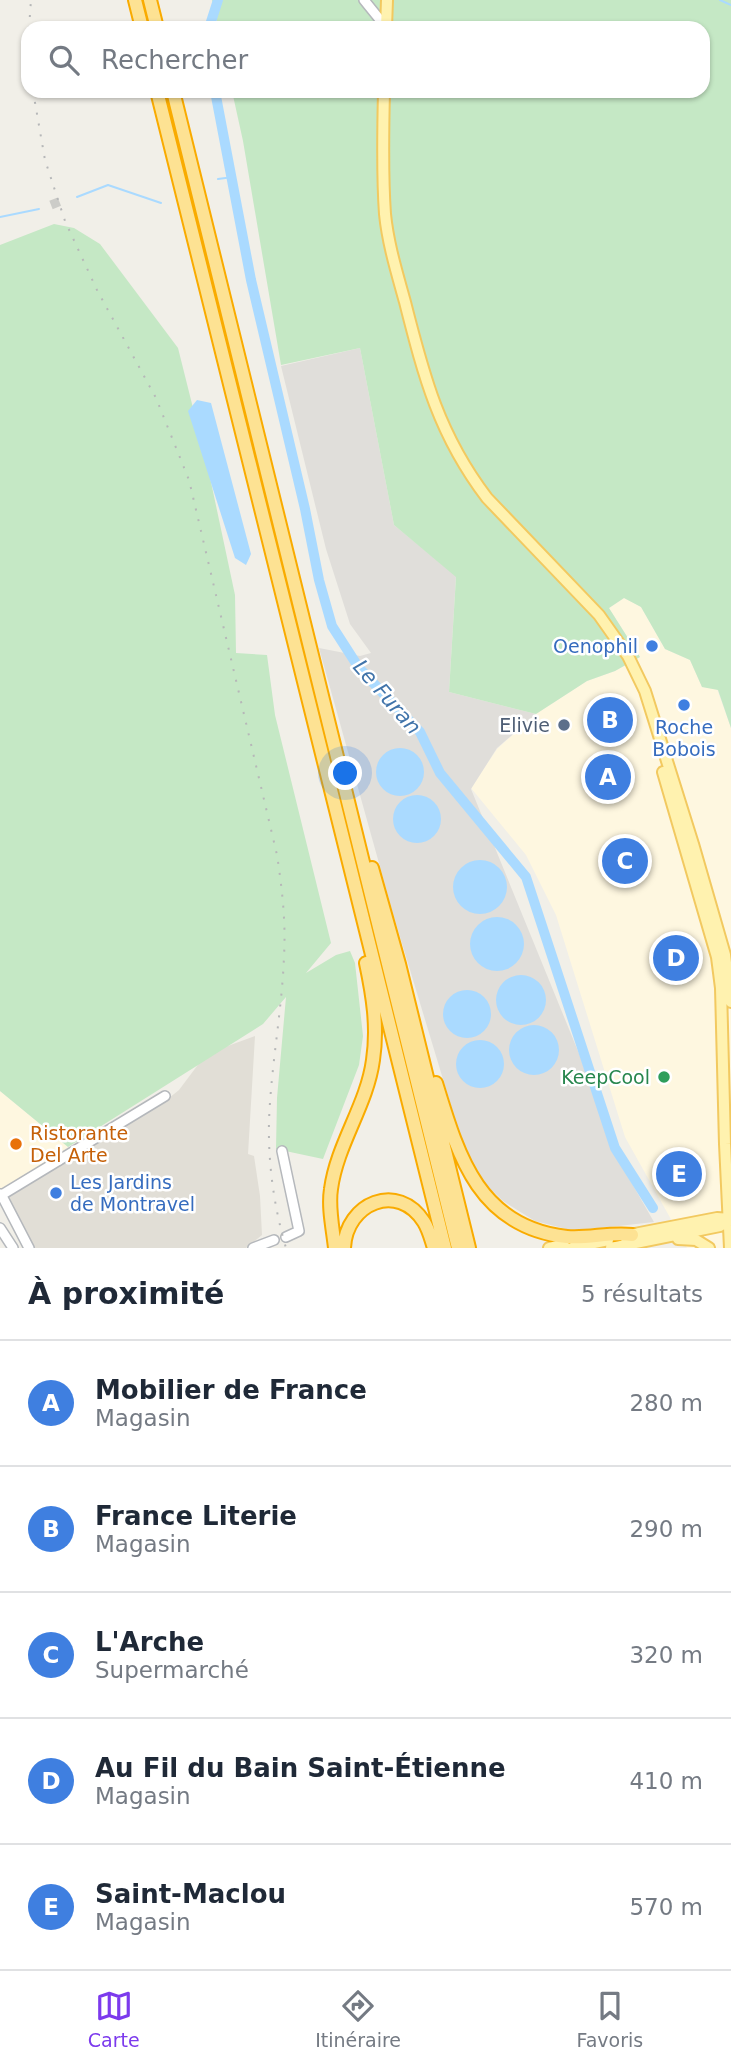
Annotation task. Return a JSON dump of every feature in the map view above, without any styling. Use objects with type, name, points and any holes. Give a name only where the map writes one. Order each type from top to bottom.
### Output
[{"type":"highway","points":[[135,0],[140,21]]},
{"type":"highway","points":[[150,0],[155,21]]},
{"type":"highway","points":[[159,98],[445,1248]]},
{"type":"highway","points":[[175,98],[458,1248]]},
{"type":"highway","points":[[347,800],[358,816],[399,964],[469,1248]]},
{"type":"highway","points":[[335,1248],[331,1188],[338,1162],[368,1084],[373,1061],[376,1019],[362,943],[366,929]]},
{"type":"highway","points":[[399,964],[455,1144],[465,1167],[483,1193],[512,1218],[539,1231],[579,1237],[613,1232],[632,1234]]},
{"type":"highway","points":[[344,1248],[348,1225],[355,1215],[366,1206],[380,1201],[395,1201],[418,1214],[426,1224],[433,1248]]},
{"type":"main road","points":[[386,21],[387,0]]},
{"type":"main road","points":[[384,98],[383,155],[390,249],[424,374],[444,428],[458,458],[480,488],[600,614],[628,656],[635,672],[728,994],[727,1187],[722,1207],[728,1224],[730,1248]]},
{"type":"main road","points":[[727,1187],[731,1199]]},
{"type":"main road","points":[[572,1248],[632,1234],[728,1224]]},
{"type":"main road","points":[[611,1248],[728,1224]]},
{"type":"main road","points":[[665,1237],[696,1240],[709,1248]]},
{"type":"main road","points":[[549,1248],[560,1245],[567,1248]]},
{"type":"street","points":[[364,0],[381,21]]},
{"type":"street","points":[[29,1248],[0,1195],[90,1144],[165,1096]]},
{"type":"street","points":[[282,1151],[299,1231],[286,1237]]},
{"type":"street","points":[[1,1232],[13,1248]]},
{"type":"street","points":[[253,1248],[274,1240]]},
{"type":"shaded area","points":[[360,348],[394,525],[456,576],[449,692],[536,714],[497,748],[471,789],[580,1056],[611,1147],[654,1222],[574,1231],[535,1221],[503,1201],[482,1181],[465,1152],[394,917],[319,648],[360,656],[371,653],[350,624],[326,549],[281,366]]},
{"type":"shaded area","points":[[624,598],[641,607],[665,649],[690,660],[702,687],[717,689],[731,728],[731,1248],[687,1248],[625,1137],[556,915],[526,855],[471,788],[497,749],[536,714],[587,681],[615,671],[640,657],[609,608]]},
{"type":"shaded area","points":[[255,1036],[248,1154],[254,1156],[262,1235],[246,1248],[34,1248],[8,1196],[164,1102],[179,1090],[206,1054]]},
{"type":"shaded area","points":[[0,1091],[68,1147],[32,1173],[0,1190]]},
{"type":"green space","points":[[212,0],[731,0],[731,728],[718,690],[702,687],[690,660],[665,649],[641,607],[624,598],[609,608],[640,657],[615,671],[587,681],[536,714],[449,692],[456,577],[394,525],[360,348],[281,365],[234,98],[710,98],[710,21],[216,21]]},
{"type":"green space","points":[[54,224],[74,228],[100,244],[178,348],[208,468],[235,595],[236,653],[267,655],[275,715],[331,943],[306,973],[336,955],[350,951],[355,963],[363,1036],[359,1065],[323,1159],[276,1149],[277,1098],[286,997],[263,1024],[68,1147],[0,1091],[0,245]]},
{"type":"water","points":[[197,400],[211,403],[251,554],[246,565],[235,558],[188,411]]},
{"type":"water","points":[[400,748],[417,755],[424,772],[417,789],[400,796],[383,789],[376,772],[383,755]]},
{"type":"water","points":[[417,795],[434,802],[441,819],[434,836],[417,843],[400,836],[393,819],[400,802]]},
{"type":"water","points":[[480,860],[499,868],[507,887],[499,906],[480,914],[461,906],[453,887],[461,868]]},
{"type":"water","points":[[502,917],[512,921],[520,929],[524,944],[520,959],[512,967],[492,971],[482,967],[474,959],[470,939],[474,929],[482,921]]},
{"type":"water","points":[[521,975],[538,983],[546,1000],[538,1017],[521,1025],[504,1017],[496,1000],[504,983]]},
{"type":"water","points":[[467,990],[484,997],[491,1014],[484,1031],[467,1038],[450,1031],[443,1014],[450,997]]},
{"type":"water","points":[[534,1025],[552,1032],[559,1050],[552,1068],[534,1075],[516,1068],[509,1050],[516,1032]]},
{"type":"water","points":[[480,1040],[489,1041],[497,1047],[503,1055],[503,1073],[497,1081],[489,1087],[480,1088],[471,1087],[463,1081],[457,1073],[456,1064],[457,1055],[463,1047],[471,1041]]},
{"type":"waterway","name":"Le Furan","points":[[211,21],[218,0]]},
{"type":"waterway","points":[[720,0],[731,5]]},
{"type":"waterway","name":"Le Furan","points":[[216,98],[251,280],[319,580],[332,626],[359,668],[420,732],[440,773],[526,877],[615,1148],[653,1208]]},
{"type":"waterway","points":[[218,179],[233,177]]},
{"type":"waterway","points":[[77,197],[108,185],[161,203]]},
{"type":"waterway","points":[[0,217],[39,209]]},
{"type":"tunnel","points":[[51,205],[61,201]]},
{"type":"railway","points":[[30,21],[31,0]]},
{"type":"railway","points":[[34,98],[45,160],[65,221],[97,290],[156,398],[189,480],[277,855],[284,943],[269,1137],[273,1185],[286,1248]]},
{"type":"place","name":"Oenophil","points":[[652,646]]},
{"type":"place","name":"Roche Bobois","points":[[684,705]]},
{"type":"place","name":"France Literie","points":[[610,720]]},
{"type":"place","name":"Elivie","points":[[564,725]]},
{"type":"place","name":"Mobilier de France","points":[[608,777]]},
{"type":"place","name":"L'Arche","points":[[625,861]]},
{"type":"place","name":"Au Fil du Bain Saint-Étienne","points":[[676,958]]},
{"type":"place","name":"KeepCool","points":[[664,1077]]},
{"type":"place","name":"Ristorante Del Arte","points":[[16,1144]]},
{"type":"place","name":"Saint-Maclou","points":[[679,1174]]},
{"type":"place","name":"Les Jardins de Montravel","points":[[56,1193]]}]
